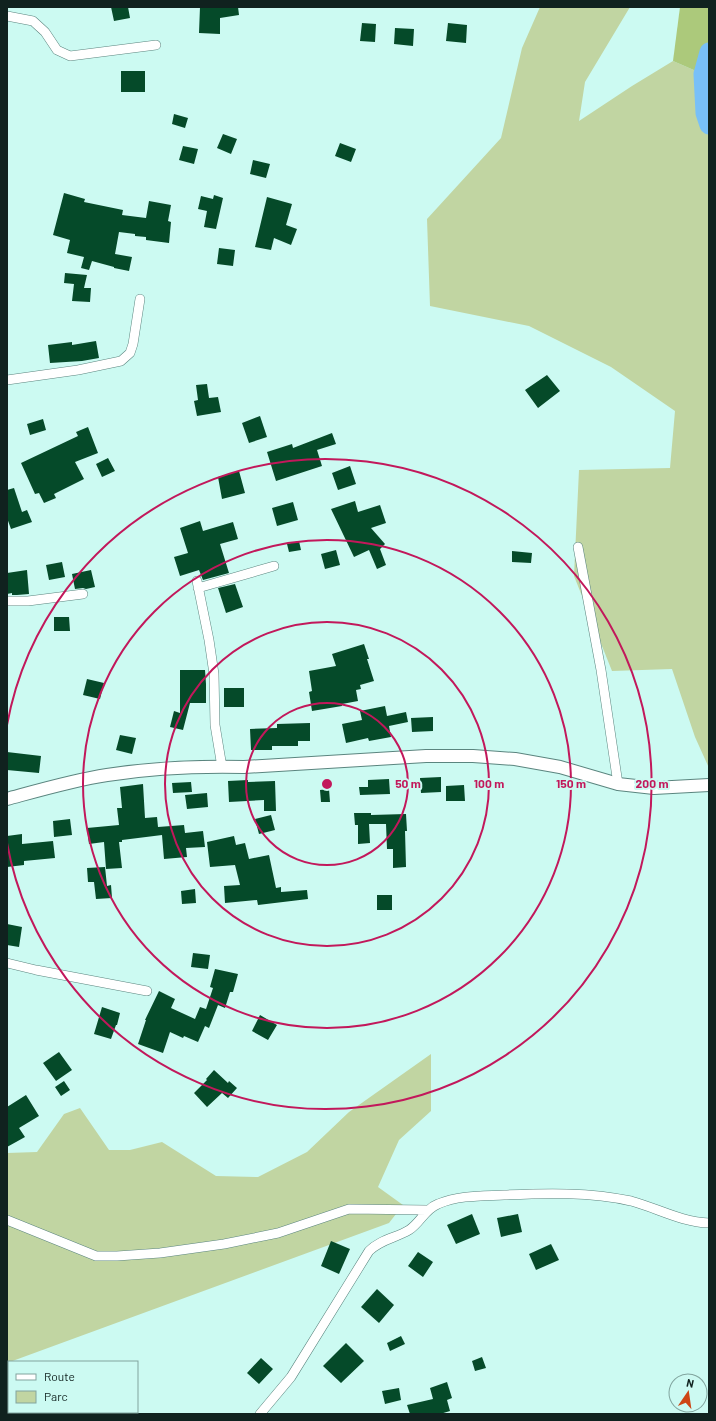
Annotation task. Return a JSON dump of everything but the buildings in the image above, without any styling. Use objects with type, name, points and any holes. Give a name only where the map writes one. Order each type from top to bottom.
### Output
[{"type":"street","points":[[7,16],[33,21],[45,32],[58,50],[70,56],[156,45]]},
{"type":"street","points":[[7,380],[78,370],[121,361],[130,353],[133,344],[140,299]]},
{"type":"street","points":[[578,547],[600,670],[618,784]]},
{"type":"street","points":[[222,767],[215,725],[214,674],[209,640],[197,584],[274,566]]},
{"type":"street","points":[[7,601],[28,601],[84,594]]},
{"type":"street","points":[[7,799],[64,784],[107,775],[156,770],[244,767],[426,756],[473,756],[515,760],[560,767],[618,784],[654,788],[709,785]]},
{"type":"street","points":[[7,963],[148,990]]},
{"type":"street","points":[[260,1414],[291,1377],[369,1251],[375,1245],[410,1230],[427,1210],[437,1204],[472,1196],[549,1194],[585,1195],[632,1202],[684,1220],[709,1223]]},
{"type":"street","points":[[7,1220],[96,1256],[117,1256],[167,1252],[278,1233],[349,1209],[427,1210]]},
{"type":"green space","points":[[540,7],[630,7],[585,82],[579,121],[673,61],[703,74],[709,74],[709,768],[695,737],[672,669],[612,671],[574,576],[579,470],[670,468],[675,411],[611,367],[529,326],[430,306],[427,219],[501,138],[522,48]]},
{"type":"green space","points":[[680,7],[709,7],[709,74],[703,74],[673,61]]},
{"type":"green space","points":[[431,1054],[431,1111],[399,1140],[378,1187],[403,1205],[389,1223],[12,1361],[8,1361],[7,1363],[7,1153],[37,1152],[64,1114],[80,1108],[109,1150],[130,1150],[162,1142],[216,1176],[258,1177],[307,1152],[349,1112]]},
{"type":"waterway","points":[[709,52],[703,74],[705,113],[709,125]]}]
